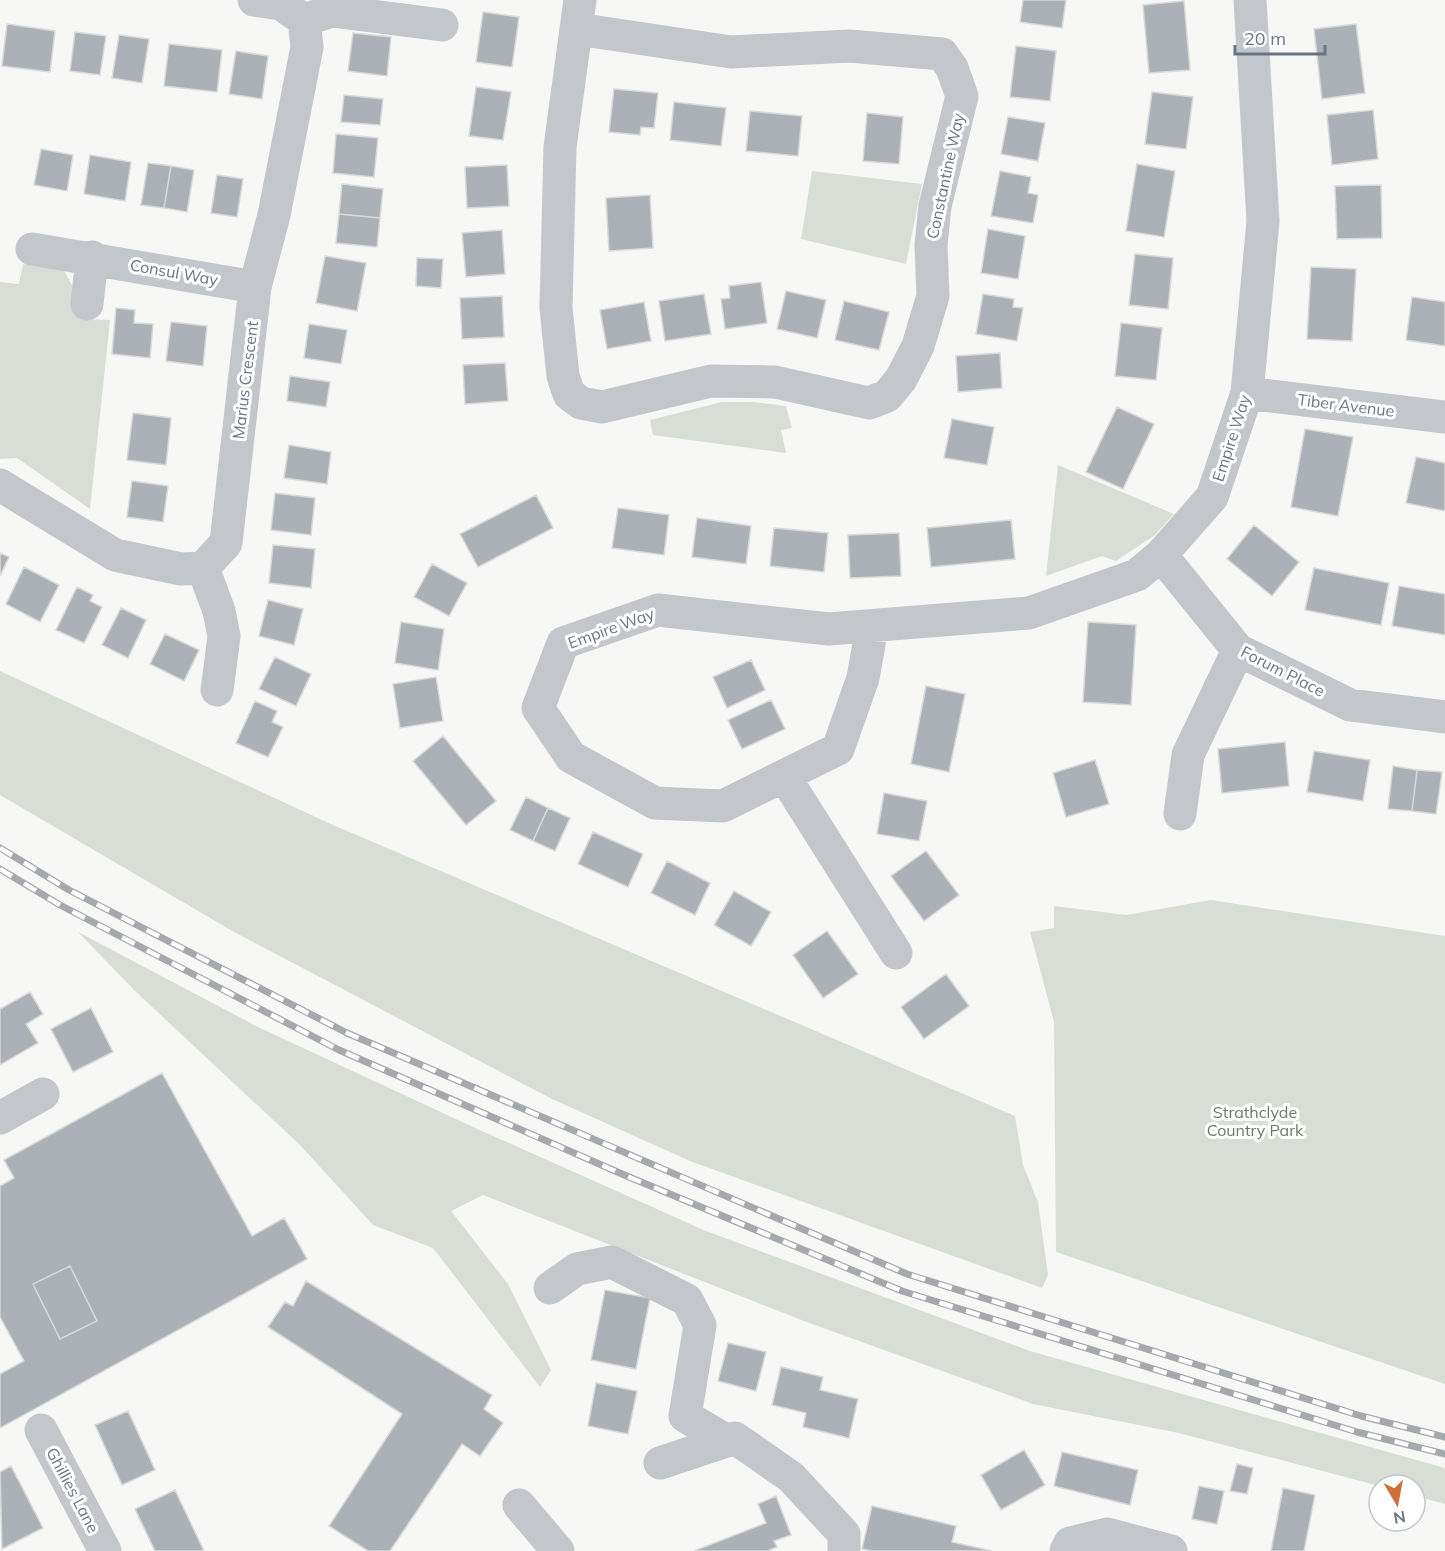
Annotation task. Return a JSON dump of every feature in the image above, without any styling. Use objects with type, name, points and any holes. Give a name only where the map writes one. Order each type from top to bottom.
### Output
[{"type":"street","points":[[254,0],[281,4],[304,20],[332,11],[441,25]]},
{"type":"street","name":"Empire Way","points":[[872,627],[862,678],[838,749],[723,806],[655,803],[571,757],[538,708],[563,643],[658,610],[829,629],[1029,613],[1137,575],[1161,555],[1212,497],[1247,393],[1263,221],[1250,0]]},
{"type":"street","name":"Constantine Way","points":[[578,15],[731,52],[849,46],[942,54],[952,68],[962,96],[935,206],[931,245],[933,296],[918,346],[901,380],[887,396],[869,403],[775,382],[711,381],[602,407],[581,403],[569,394],[563,376],[556,308],[560,147],[578,15]]},
{"type":"street","name":"Marius Crescent","points":[[203,568],[226,543],[255,287],[274,215],[307,47],[304,20]]},
{"type":"street","name":"Consul Way","points":[[32,249],[92,257],[255,287]]},
{"type":"street","points":[[87,304],[92,257]]},
{"type":"street","name":"Tiber Avenue","points":[[1247,393],[1445,417]]},
{"type":"street","points":[[0,485],[115,555],[181,569],[203,568],[219,611],[224,636],[218,690]]},
{"type":"street","name":"Forum Place","points":[[1161,555],[1238,650],[1350,705],[1445,717]]},
{"type":"street","points":[[1180,814],[1188,755],[1238,650]]},
{"type":"street","points":[[784,776],[896,953]]},
{"type":"street","points":[[0,1118],[43,1094]]},
{"type":"street","points":[[550,1288],[577,1269],[612,1262],[687,1300],[700,1325],[686,1416],[727,1441]]},
{"type":"street","name":"Ghillies Lane","points":[[42,1430],[105,1551]]},
{"type":"street","points":[[660,1463],[735,1438],[791,1477],[844,1534],[844,1551]]},
{"type":"street","points":[[519,1505],[558,1551]]},
{"type":"street","points":[[1066,1551],[1070,1543],[1107,1534],[1171,1551]]},
{"type":"green space","points":[[812,171],[922,184],[906,264],[801,239]]},
{"type":"green space","points":[[23,264],[64,270],[75,291],[79,319],[110,320],[90,509],[17,458],[0,459],[0,282],[19,284]]},
{"type":"green space","points":[[722,402],[753,402],[786,406],[792,428],[781,430],[786,453],[653,435],[650,420]]},
{"type":"green space","points":[[1058,465],[1174,514],[1155,535],[1116,561],[1102,556],[1046,576]]},
{"type":"green space","points":[[0,671],[333,825],[1015,1116],[1023,1165],[1038,1202],[1048,1275],[1042,1288],[690,1161],[552,1099],[234,932],[0,795]]},
{"type":"green space","name":"Strathclyde Country Park","points":[[1211,900],[1445,936],[1445,1384],[1056,1252],[1054,1022],[1030,932],[1054,928],[1054,906],[1126,915]]},
{"type":"green space","points":[[78,932],[258,1027],[473,1127],[706,1231],[1030,1351],[1445,1468],[1445,1504],[1427,1499],[1427,1473],[1367,1473],[1367,1483],[1179,1433],[1033,1404],[804,1321],[483,1195],[451,1211],[508,1284],[551,1370],[540,1387],[433,1248],[373,1225],[300,1145],[136,992]]},
{"type":"building","points":[[1023,0],[1066,0],[1062,28],[1020,22]]},
{"type":"building","points":[[1184,1],[1190,70],[1149,73],[1143,5]]},
{"type":"building","points":[[483,12],[519,17],[512,67],[476,62]]},
{"type":"building","points":[[7,24],[55,31],[50,72],[2,66]]},
{"type":"building","points":[[1356,24],[1365,93],[1322,99],[1314,29]]},
{"type":"building","points":[[75,32],[106,36],[100,75],[70,71]]},
{"type":"building","points":[[353,33],[391,37],[387,76],[348,71]]},
{"type":"building","points":[[119,35],[149,39],[142,83],[112,78]]},
{"type":"building","points":[[169,44],[222,50],[217,92],[164,86]]},
{"type":"building","points":[[1016,46],[1056,51],[1050,101],[1010,97]]},
{"type":"building","points":[[236,51],[268,56],[262,99],[229,94]]},
{"type":"building","points":[[476,87],[511,92],[503,140],[469,136]]},
{"type":"building","points":[[614,89],[658,93],[654,128],[641,127],[640,135],[609,132]]},
{"type":"building","points":[[1152,92],[1193,97],[1186,149],[1145,144]]},
{"type":"building","points":[[344,95],[383,99],[380,125],[341,122]]},
{"type":"building","points":[[674,102],[726,108],[721,146],[670,140]]},
{"type":"building","points":[[1373,110],[1378,159],[1332,165],[1327,115]]},
{"type":"building","points":[[750,111],[802,116],[798,156],[746,151]]},
{"type":"building","points":[[867,113],[903,117],[899,164],[863,161]]},
{"type":"building","points":[[1008,117],[1045,123],[1038,161],[1001,154]]},
{"type":"building","points":[[336,134],[378,138],[374,177],[333,173]]},
{"type":"building","points":[[41,149],[73,155],[67,191],[34,185]]},
{"type":"building","points":[[90,155],[131,162],[125,201],[84,194]]},
{"type":"building","points":[[148,163],[171,166],[164,208],[141,205]]},
{"type":"building","points":[[1137,164],[1175,171],[1164,237],[1126,231]]},
{"type":"building","points":[[507,165],[509,206],[467,208],[465,167]]},
{"type":"building","points":[[171,166],[194,170],[187,212],[164,208]]},
{"type":"building","points":[[1000,171],[1031,177],[1028,193],[1038,195],[1033,223],[991,216]]},
{"type":"building","points":[[217,175],[243,179],[237,217],[211,213]]},
{"type":"building","points":[[342,184],[383,189],[380,218],[339,214]]},
{"type":"building","points":[[1381,185],[1382,238],[1337,239],[1335,186]]},
{"type":"building","points":[[650,195],[653,248],[609,251],[606,198]]},
{"type":"building","points":[[339,214],[380,218],[377,247],[336,243]]},
{"type":"building","points":[[988,229],[1025,236],[1018,279],[981,273]]},
{"type":"building","points":[[502,230],[505,274],[466,277],[462,233]]},
{"type":"building","points":[[1135,254],[1173,258],[1168,309],[1129,305]]},
{"type":"building","points":[[325,256],[366,263],[357,311],[316,303]]},
{"type":"building","points":[[417,258],[443,259],[441,288],[416,286]]},
{"type":"building","points":[[1311,267],[1356,269],[1352,341],[1307,339]]},
{"type":"building","points":[[761,282],[767,323],[725,329],[721,299],[730,298],[729,286]]},
{"type":"building","points":[[786,291],[826,300],[817,338],[777,329]]},
{"type":"building","points":[[704,294],[711,334],[665,341],[659,301]]},
{"type":"building","points":[[983,294],[1014,299],[1013,307],[1023,308],[1017,341],[976,334]]},
{"type":"building","points":[[502,296],[504,337],[462,339],[460,298]]},
{"type":"building","points":[[1412,297],[1445,302],[1445,346],[1406,340]]},
{"type":"building","points":[[844,301],[889,312],[879,350],[835,340]]},
{"type":"building","points":[[644,302],[651,341],[607,349],[600,310]]},
{"type":"building","points":[[116,308],[135,310],[134,323],[153,324],[150,358],[112,354]]},
{"type":"building","points":[[171,322],[207,326],[203,366],[166,361]]},
{"type":"building","points":[[1121,323],[1162,328],[1156,380],[1115,376]]},
{"type":"building","points":[[309,324],[347,330],[341,364],[304,358]]},
{"type":"building","points":[[1000,353],[1002,388],[958,392],[956,356]]},
{"type":"building","points":[[505,363],[508,401],[465,404],[463,365]]},
{"type":"building","points":[[290,376],[330,382],[326,407],[287,401]]},
{"type":"building","points":[[1117,407],[1154,424],[1123,489],[1086,472]]},
{"type":"building","points":[[133,413],[171,418],[166,465],[127,460]]},
{"type":"building","points":[[952,419],[994,427],[987,465],[944,458]]},
{"type":"building","points":[[1305,429],[1353,437],[1338,516],[1291,507]]},
{"type":"building","points":[[289,445],[331,452],[327,484],[284,478]]},
{"type":"building","points":[[1416,457],[1445,463],[1445,511],[1406,503]]},
{"type":"building","points":[[132,481],[168,486],[163,522],[127,517]]},
{"type":"building","points":[[275,493],[315,498],[311,535],[271,530]]},
{"type":"building","points":[[536,495],[553,528],[478,567],[460,534]]},
{"type":"building","points":[[618,508],[669,515],[664,555],[612,548]]},
{"type":"building","points":[[697,518],[751,526],[746,564],[692,557]]},
{"type":"building","points":[[1011,520],[1015,559],[931,567],[927,528]]},
{"type":"building","points":[[1254,525],[1299,562],[1272,596],[1227,559]]},
{"type":"building","points":[[774,528],[828,533],[824,572],[770,566]]},
{"type":"building","points":[[899,533],[901,576],[850,578],[848,535]]},
{"type":"building","points":[[273,545],[315,549],[311,588],[269,583]]},
{"type":"building","points":[[0,553],[9,557],[0,576]]},
{"type":"building","points":[[432,564],[467,583],[449,616],[414,597]]},
{"type":"building","points":[[24,567],[59,585],[40,622],[6,604]]},
{"type":"building","points":[[1314,568],[1389,583],[1381,625],[1305,610]]},
{"type":"building","points":[[1399,586],[1445,594],[1445,635],[1392,626]]},
{"type":"building","points":[[77,587],[93,595],[90,601],[102,607],[84,643],[56,630]]},
{"type":"building","points":[[268,600],[303,609],[294,645],[259,636]]},
{"type":"building","points":[[121,608],[146,620],[128,658],[102,645]]},
{"type":"building","points":[[401,622],[444,629],[438,670],[395,663]]},
{"type":"building","points":[[1088,622],[1136,625],[1131,705],[1083,702]]},
{"type":"building","points":[[165,634],[199,650],[184,681],[150,664]]},
{"type":"building","points":[[275,657],[311,674],[296,706],[259,689]]},
{"type":"building","points":[[751,660],[765,690],[727,708],[713,677]]},
{"type":"building","points":[[436,677],[443,721],[400,728],[393,684]]},
{"type":"building","points":[[926,686],[965,694],[949,772],[911,764]]},
{"type":"building","points":[[771,700],[785,729],[742,749],[728,720]]},
{"type":"building","points":[[255,701],[277,711],[272,722],[283,727],[268,757],[236,743]]},
{"type":"building","points":[[443,736],[496,801],[466,825],[413,761]]},
{"type":"building","points":[[1285,742],[1289,786],[1222,793],[1218,749]]},
{"type":"building","points":[[1314,751],[1370,760],[1363,801],[1307,792]]},
{"type":"building","points":[[1095,760],[1109,804],[1066,817],[1053,773]]},
{"type":"building","points":[[1393,766],[1417,770],[1412,811],[1388,809]]},
{"type":"building","points":[[1417,770],[1442,772],[1436,814],[1412,811]]},
{"type":"building","points":[[884,793],[927,801],[919,841],[877,834]]},
{"type":"building","points":[[526,797],[548,808],[533,841],[510,830]]},
{"type":"building","points":[[548,808],[570,818],[555,851],[533,841]]},
{"type":"building","points":[[593,832],[643,854],[628,887],[578,864]]},
{"type":"building","points":[[926,851],[959,895],[924,921],[891,876]]},
{"type":"building","points":[[667,861],[710,883],[695,915],[651,893]]},
{"type":"building","points":[[734,891],[771,912],[751,946],[714,925]]},
{"type":"building","points":[[827,931],[858,974],[823,998],[793,955]]},
{"type":"building","points":[[946,974],[969,1006],[924,1039],[901,1007]]},
{"type":"building","points":[[30,992],[43,1014],[26,1024],[38,1043],[0,1065],[0,1009]]},
{"type":"building","points":[[91,1008],[113,1052],[73,1072],[51,1029]]},
{"type":"building","points":[[162,1073],[252,1236],[284,1218],[307,1259],[0,1428],[0,1374],[24,1361],[0,1317],[0,1186],[14,1178],[4,1160]]},
{"type":"building","points":[[70,1266],[97,1321],[60,1339],[33,1284]]},
{"type":"building","points":[[306,1281],[492,1395],[484,1409],[503,1423],[480,1456],[462,1444],[390,1551],[368,1551],[329,1526],[402,1414],[268,1327],[285,1302],[293,1306]]},
{"type":"building","points":[[605,1290],[650,1298],[636,1369],[591,1360]]},
{"type":"building","points":[[728,1343],[766,1352],[756,1391],[718,1381]]},
{"type":"building","points":[[781,1367],[823,1377],[820,1390],[858,1399],[849,1438],[803,1427],[806,1413],[772,1405]]},
{"type":"building","points":[[596,1383],[637,1391],[628,1434],[588,1426]]},
{"type":"building","points":[[128,1411],[155,1470],[122,1485],[95,1425]]},
{"type":"building","points":[[1024,1450],[1045,1485],[1001,1510],[981,1475]]},
{"type":"building","points":[[1062,1452],[1138,1470],[1130,1505],[1054,1486]]},
{"type":"building","points":[[1237,1464],[1253,1468],[1247,1494],[1230,1491]]},
{"type":"building","points":[[11,1466],[43,1528],[2,1549],[0,1472]]},
{"type":"building","points":[[1199,1486],[1224,1491],[1217,1524],[1192,1519]]},
{"type":"building","points":[[1283,1488],[1315,1495],[1304,1551],[1271,1551]]},
{"type":"building","points":[[175,1490],[204,1551],[155,1551],[135,1509]]},
{"type":"building","points":[[776,1496],[791,1535],[774,1541],[777,1547],[767,1551],[694,1551],[766,1523],[758,1504]]},
{"type":"building","points":[[872,1506],[956,1526],[952,1542],[992,1551],[872,1551],[862,1549]]},
{"type":"railway","points":[[0,848],[69,890],[347,1033],[907,1274],[1361,1416],[1445,1437]]},
{"type":"railway","points":[[0,869],[60,905],[339,1050],[622,1174],[902,1291],[1357,1432],[1445,1454]]}]
